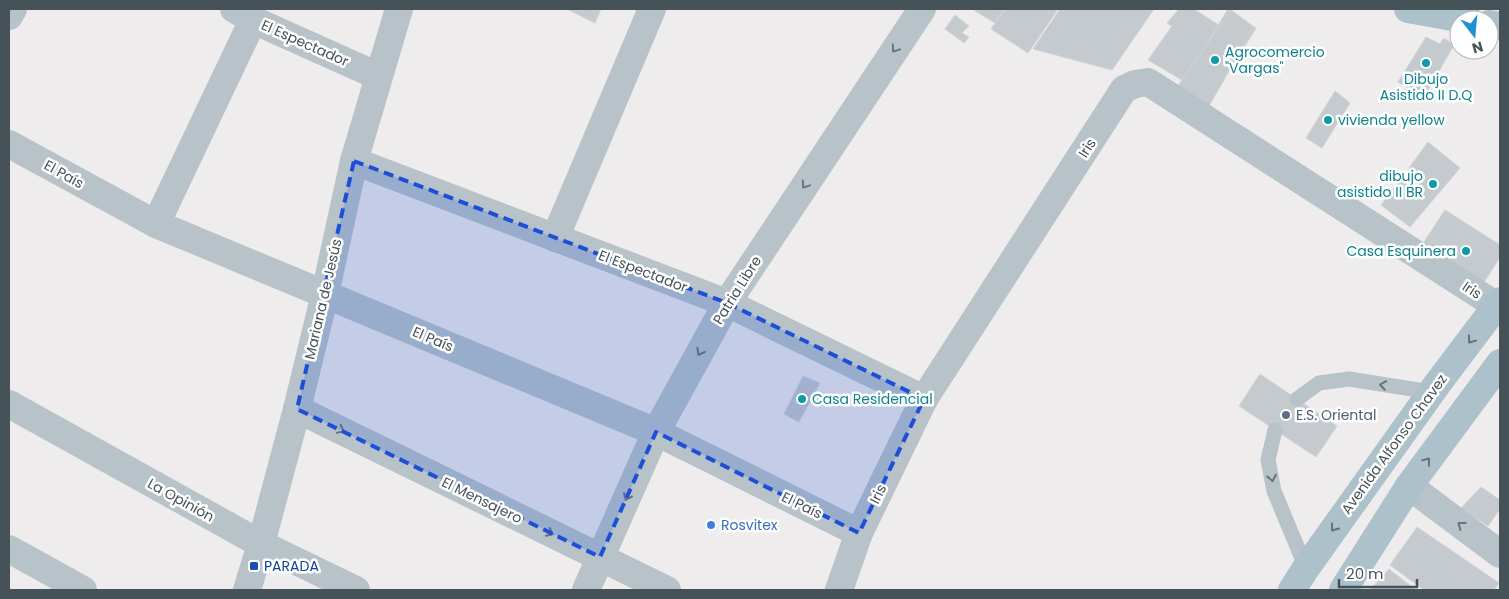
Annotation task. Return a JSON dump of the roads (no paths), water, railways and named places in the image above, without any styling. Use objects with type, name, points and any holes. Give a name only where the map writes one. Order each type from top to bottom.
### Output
[{"type":"main road","points":[[1408,9],[1449,16]]},
{"type":"main road","name":"Avenida Alfonso Chavez","points":[[1299,579],[1431,392],[1499,303]]},
{"type":"main road","points":[[1343,590],[1409,486],[1500,363]]},
{"type":"street","points":[[9,16],[12,9]]},
{"type":"street","name":"Mariana de Jesús","points":[[247,590],[297,409],[325,294],[354,161],[399,9]]},
{"type":"street","points":[[555,238],[652,9]]},
{"type":"street","name":"Patria Libre","points":[[586,590],[656,432],[727,303],[922,9]]},
{"type":"street","points":[[156,224],[244,14]]},
{"type":"street","name":"El Espectador","points":[[244,14],[378,76]]},
{"type":"street","name":"Iris","points":[[839,590],[859,533],[924,399],[1124,90],[1148,82],[1499,303]]},
{"type":"street","name":"El País","points":[[9,144],[156,224],[656,432],[859,533]]},
{"type":"street","name":"El Espectador","points":[[354,161],[727,303],[924,399]]},
{"type":"street","name":"La Opinión","points":[[9,404],[261,544],[356,590]]},
{"type":"street","name":"El Mensajero","points":[[297,409],[667,590]]},
{"type":"street","points":[[1409,486],[1500,554]]},
{"type":"street","points":[[9,548],[83,590]]},
{"type":"lane","points":[[1297,399],[1319,383],[1349,379],[1431,392]]},
{"type":"lane","points":[[1275,430],[1268,460],[1274,492],[1299,579]]},
{"type":"place","name":"Agrocomercio \"Vargas\"","points":[[1215,60]]},
{"type":"place","name":"Dibujo Asistido II D.Q","points":[[1426,63]]},
{"type":"place","name":"vivienda yellow","points":[[1328,120]]},
{"type":"place","name":"dibujo asistido II BR","points":[[1433,184]]},
{"type":"place","name":"Casa Esquinera","points":[[1466,251]]},
{"type":"place","name":"Casa Residencial","points":[[802,399]]},
{"type":"place","name":"E.S. Oriental","points":[[1286,415]]},
{"type":"place","name":"Rosvitex","points":[[711,525]]},
{"type":"place","name":"PARADA","points":[[254,566]]}]
